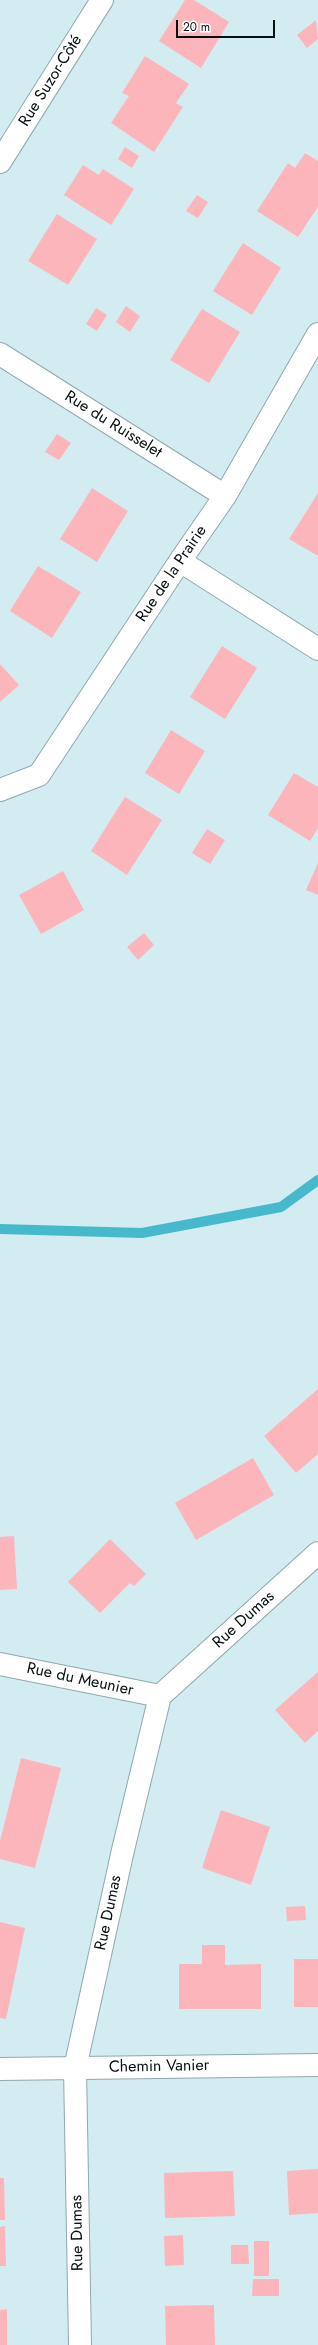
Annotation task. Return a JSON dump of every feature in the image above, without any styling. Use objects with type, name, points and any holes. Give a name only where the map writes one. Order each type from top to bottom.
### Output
[{"type":"street","name":"Rue Suzor-Côté","points":[[0,162],[102,0]]},
{"type":"street","name":"Rue de la Prairie","points":[[0,790],[39,775],[180,561],[225,496],[318,334]]},
{"type":"street","name":"Rue du Ruisselet","points":[[0,354],[225,496]]},
{"type":"street","points":[[180,561],[318,649]]},
{"type":"street","name":"Rue Dumas","points":[[80,2345],[75,2068],[123,1850],[160,1696],[318,1553]]},
{"type":"street","name":"Rue du Meunier","points":[[0,1664],[160,1696]]},
{"type":"street","name":"Chemin Vanier","points":[[0,2069],[318,2064]]},
{"type":"building","points":[[185,0],[194,0],[229,22],[201,68],[159,41]]},
{"type":"building","points":[[316,20],[318,39],[307,48],[297,35]]},
{"type":"building","points":[[145,56],[189,84],[176,103],[183,107],[154,152],[111,123],[129,96],[122,93]]},
{"type":"building","points":[[125,147],[139,156],[132,168],[118,159]]},
{"type":"building","points":[[305,153],[318,161],[318,207],[298,237],[257,211],[288,163],[295,168]]},
{"type":"building","points":[[83,165],[99,175],[103,169],[134,189],[111,225],[64,195]]},
{"type":"building","points":[[197,195],[208,202],[198,218],[186,211]]},
{"type":"building","points":[[57,214],[97,239],[68,285],[28,261]]},
{"type":"building","points":[[243,243],[281,268],[252,315],[213,291]]},
{"type":"building","points":[[126,306],[140,316],[130,332],[116,322]]},
{"type":"building","points":[[96,308],[107,315],[97,331],[86,324]]},
{"type":"building","points":[[202,309],[240,332],[209,383],[170,360]]},
{"type":"building","points":[[57,434],[71,443],[59,460],[45,452]]},
{"type":"building","points":[[92,488],[128,511],[97,562],[60,539]]},
{"type":"building","points":[[318,493],[318,556],[289,539]]},
{"type":"building","points":[[38,566],[81,592],[52,638],[10,611]]},
{"type":"building","points":[[222,646],[257,668],[225,719],[190,697]]},
{"type":"building","points":[[0,664],[19,685],[0,702]]},
{"type":"building","points":[[171,730],[205,751],[179,794],[145,773]]},
{"type":"building","points":[[294,773],[318,787],[318,828],[310,841],[268,815]]},
{"type":"building","points":[[125,797],[162,820],[127,875],[91,851]]},
{"type":"building","points":[[207,829],[225,840],[210,864],[192,853]]},
{"type":"building","points":[[318,863],[318,895],[306,890]]},
{"type":"building","points":[[63,871],[84,910],[41,934],[19,895]]},
{"type":"building","points":[[144,933],[154,945],[138,960],[127,947]]},
{"type":"building","points":[[318,1389],[318,1454],[296,1473],[264,1436]]},
{"type":"building","points":[[253,1458],[274,1495],[196,1540],[175,1503]]},
{"type":"building","points":[[14,1536],[17,1589],[0,1590],[0,1537]]},
{"type":"building","points":[[110,1539],[146,1574],[134,1586],[130,1583],[100,1613],[68,1582]]},
{"type":"building","points":[[318,1672],[318,1731],[305,1743],[275,1710]]},
{"type":"building","points":[[21,1758],[61,1768],[35,1868],[0,1859],[0,1841]]},
{"type":"building","points":[[221,1810],[270,1827],[251,1885],[202,1868]]},
{"type":"building","points":[[305,1906],[306,1920],[287,1921],[286,1907]]},
{"type":"building","points":[[0,1922],[25,1928],[6,2019],[0,2018]]},
{"type":"building","points":[[202,1945],[225,1945],[225,1965],[261,1964],[261,2009],[179,2009],[179,1964],[202,1964]]},
{"type":"building","points":[[294,1959],[318,1959],[318,2007],[294,2007]]},
{"type":"building","points":[[318,2169],[318,2213],[289,2215],[287,2171]]},
{"type":"building","points":[[233,2171],[235,2216],[165,2218],[164,2173]]},
{"type":"building","points":[[0,2178],[4,2178],[5,2220],[0,2220]]},
{"type":"building","points":[[5,2226],[6,2266],[0,2266],[0,2227]]},
{"type":"building","points":[[183,2235],[184,2265],[165,2266],[164,2236]]},
{"type":"building","points":[[254,2241],[269,2241],[269,2276],[254,2276]]},
{"type":"building","points":[[231,2245],[248,2245],[249,2264],[231,2264]]},
{"type":"building","points":[[253,2279],[279,2279],[279,2296],[252,2296]]},
{"type":"building","points":[[214,2305],[215,2345],[166,2345],[165,2306]]},
{"type":"building","points":[[7,2309],[7,2345],[0,2345],[0,2310]]},
{"type":"waterway","points":[[0,1229],[142,1233],[281,1207],[318,1180]]}]
